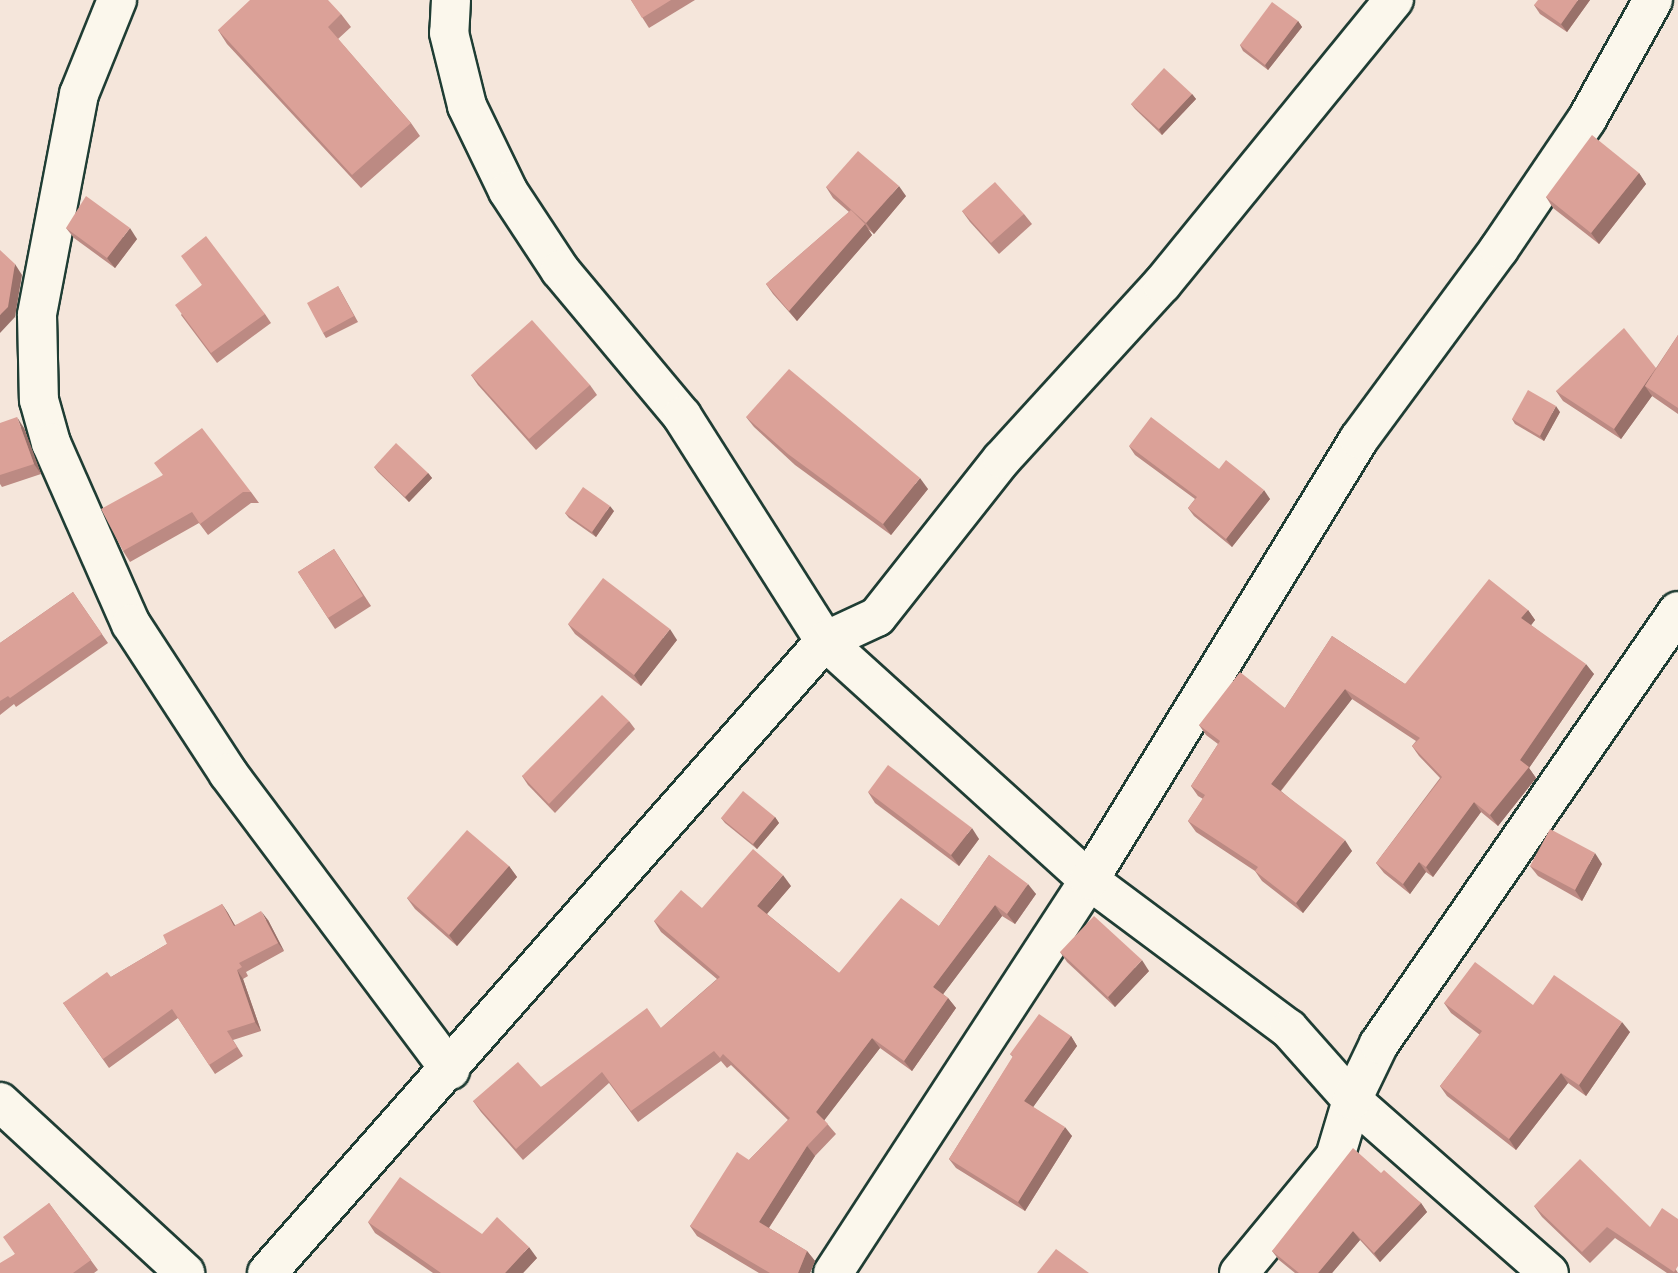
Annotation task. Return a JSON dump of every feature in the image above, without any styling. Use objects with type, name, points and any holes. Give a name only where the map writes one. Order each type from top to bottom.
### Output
[{"type":"street","points":[[117,0],[79,94],[37,316],[39,400],[51,443],[131,624],[228,773],[450,1070]]},
{"type":"street","points":[[451,0],[449,33],[467,106],[508,191],[560,270],[682,416],[825,641],[1089,880],[1289,1029],[1352,1100],[1549,1273]]},
{"type":"street","points":[[267,1273],[450,1070],[825,641],[877,617],[1002,459],[1162,284],[1394,0]]},
{"type":"street","points":[[833,1273],[1089,880],[1359,439],[1499,249],[1587,119],[1653,0]]},
{"type":"street","points":[[1238,1273],[1335,1157],[1352,1100],[1379,1044],[1678,611]]},
{"type":"street","points":[[0,1102],[185,1273]]},
{"type":"building","points":[[250,0],[328,0],[341,14],[328,27],[411,123],[352,175],[218,30]]},
{"type":"building","points":[[631,0],[671,0],[642,18]]},
{"type":"building","points":[[1538,0],[1578,0],[1561,24],[1534,5]]},
{"type":"building","points":[[1272,2],[1298,21],[1265,65],[1240,45]]},
{"type":"building","points":[[1164,68],[1192,94],[1159,129],[1131,104]]},
{"type":"building","points":[[1592,135],[1639,173],[1591,233],[1546,197]]},
{"type":"building","points":[[858,151],[899,186],[866,223],[826,187]]},
{"type":"building","points":[[995,182],[1024,214],[991,243],[962,211]]},
{"type":"building","points":[[86,196],[130,228],[107,258],[66,228]]},
{"type":"building","points":[[851,210],[865,224],[789,311],[766,284]]},
{"type":"building","points":[[206,236],[265,314],[211,353],[175,305],[202,285],[181,256]]},
{"type":"building","points":[[0,250],[15,264],[8,307],[0,315]]},
{"type":"building","points":[[338,286],[354,316],[323,333],[307,303]]},
{"type":"building","points":[[532,320],[590,385],[529,439],[471,375]]},
{"type":"building","points":[[1624,328],[1656,368],[1614,429],[1556,391]]},
{"type":"building","points":[[1678,335],[1678,408],[1645,386]]},
{"type":"building","points":[[789,369],[920,478],[883,524],[788,454],[746,417]]},
{"type":"building","points":[[1528,390],[1556,406],[1540,436],[1512,419]]},
{"type":"building","points":[[17,417],[34,464],[0,475],[0,423]]},
{"type":"building","points":[[1151,417],[1219,469],[1226,460],[1264,490],[1226,539],[1188,508],[1197,497],[1129,446]]},
{"type":"building","points":[[202,428],[251,492],[243,492],[200,524],[192,512],[123,551],[101,509],[163,475],[154,463]]},
{"type":"building","points":[[396,443],[428,473],[405,497],[374,467]]},
{"type":"building","points":[[583,487],[610,506],[592,532],[565,513]]},
{"type":"building","points":[[334,549],[363,596],[328,618],[298,572]]},
{"type":"building","points":[[603,578],[670,629],[634,675],[568,624]]},
{"type":"building","points":[[1489,579],[1528,610],[1521,618],[1586,664],[1520,760],[1529,767],[1490,815],[1474,802],[1426,867],[1419,862],[1403,884],[1376,863],[1442,777],[1412,746],[1420,738],[1345,689],[1271,784],[1345,840],[1296,903],[1255,871],[1258,867],[1188,821],[1205,795],[1191,786],[1220,741],[1199,725],[1240,672],[1285,708],[1332,636],[1405,684]]},
{"type":"building","points":[[73,592],[102,634],[10,698],[8,696],[0,701],[0,643]]},
{"type":"building","points":[[602,695],[629,721],[549,804],[522,776]]},
{"type":"building","points":[[888,765],[972,828],[951,855],[868,792]]},
{"type":"building","points":[[743,791],[775,817],[753,844],[721,818]]},
{"type":"building","points":[[1550,829],[1595,853],[1575,890],[1530,866]]},
{"type":"building","points":[[467,830],[509,866],[449,935],[407,898]]},
{"type":"building","points":[[753,849],[783,875],[757,906],[839,973],[901,898],[939,926],[989,855],[1028,884],[1007,914],[995,905],[933,987],[948,998],[904,1061],[872,1038],[816,1112],[828,1124],[807,1146],[759,1222],[807,1251],[798,1273],[770,1273],[690,1226],[737,1152],[749,1160],[790,1118],[723,1054],[720,1058],[714,1051],[631,1111],[602,1072],[516,1149],[473,1101],[518,1062],[541,1087],[647,1008],[661,1028],[720,977],[654,921],[681,890],[702,908]]},
{"type":"building","points":[[222,904],[234,926],[261,911],[278,943],[239,963],[242,967],[237,970],[255,1022],[227,1031],[237,1047],[209,1065],[172,1009],[103,1059],[63,1003],[107,972],[111,977],[167,944],[163,935]]},
{"type":"building","points":[[1094,916],[1142,960],[1108,997],[1060,952]]},
{"type":"building","points":[[1475,962],[1533,1005],[1554,975],[1622,1022],[1579,1085],[1561,1073],[1509,1139],[1440,1086],[1482,1031],[1444,1003]]},
{"type":"building","points":[[1039,1014],[1071,1036],[1024,1101],[1065,1127],[1018,1202],[949,1159],[1013,1056],[1010,1054]]},
{"type":"building","points":[[1353,1148],[1381,1173],[1384,1170],[1421,1203],[1374,1253],[1353,1231],[1318,1273],[1299,1273],[1272,1251]]},
{"type":"building","points":[[1580,1159],[1650,1227],[1662,1208],[1678,1219],[1678,1266],[1674,1272],[1607,1227],[1582,1252],[1534,1206]]},
{"type":"building","points":[[400,1177],[482,1234],[497,1217],[529,1247],[505,1273],[441,1273],[368,1222]]},
{"type":"building","points":[[49,1203],[91,1260],[73,1273],[0,1273],[0,1263],[15,1254],[3,1237]]},
{"type":"building","points":[[1056,1249],[1089,1273],[1037,1273]]}]
